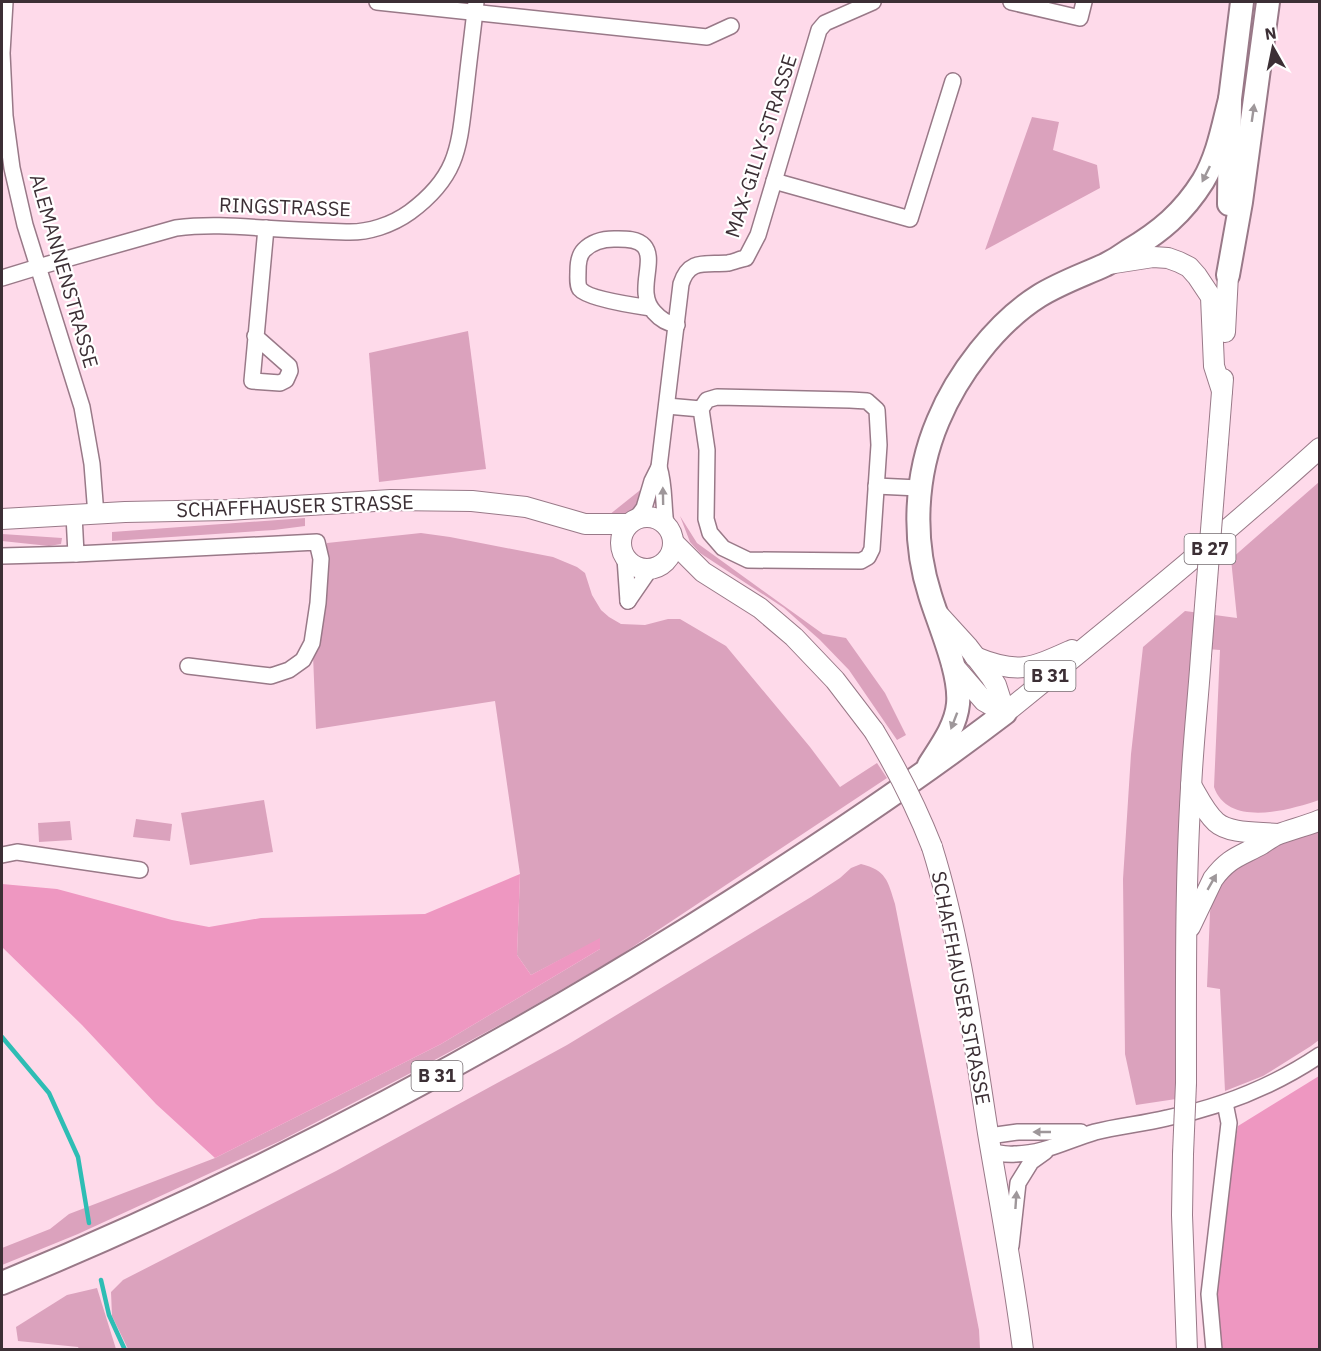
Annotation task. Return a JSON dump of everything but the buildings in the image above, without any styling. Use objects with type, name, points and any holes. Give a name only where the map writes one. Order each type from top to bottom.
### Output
[{"type":"highway","name":"B 27","points":[[1228,275],[1230,99],[1242,2]]},
{"type":"highway","name":"B 27","points":[[1228,275],[1241,202],[1268,2]]},
{"type":"highway","points":[[924,774],[949,732],[957,712],[958,692],[922,559],[919,521],[920,488],[926,457],[938,422],[954,390],[974,360],[1014,315],[1039,296],[1079,275],[1106,265],[1154,235],[1179,213],[1204,179],[1217,151],[1230,99]]},
{"type":"highway","name":"B 31","points":[[2,1283],[227,1183],[409,1091],[510,1035],[746,892],[924,774],[1005,713]]},
{"type":"main road","points":[[1106,265],[1153,257],[1168,258],[1189,267],[1211,297],[1214,366],[1222,391]]},
{"type":"main road","name":"B 27","points":[[1186,1350],[1182,1215],[1186,1083],[1186,934],[1191,785],[1222,391],[1228,275]]},
{"type":"main road","name":"B 31","points":[[1005,713],[1233,524],[1320,448]]},
{"type":"main road","points":[[1297,468],[1320,465]]},
{"type":"main road","name":"SCHAFFHAUSER STRASSE","points":[[2,519],[125,512],[228,510],[391,500],[472,501],[526,507],[585,524],[632,522]]},
{"type":"main road","points":[[644,517],[660,520],[670,534],[670,554],[656,566],[636,567],[623,553],[621,538],[632,522],[644,517]]},
{"type":"main road","name":"SCHAFFHAUSER STRASSE","points":[[585,524],[623,553]]},
{"type":"main road","name":"SCHAFFHAUSER STRASSE","points":[[670,534],[703,572],[760,608],[836,680],[874,731],[921,818],[932,847],[950,915],[978,1065],[1023,1350]]},
{"type":"main road","name":"SCHAFFHAUSER STRASSE","points":[[656,566],[703,572]]},
{"type":"main road","points":[[936,612],[975,657],[996,686],[1005,713]]},
{"type":"main road","points":[[975,657],[998,665],[1025,668],[1038,665],[1096,639]]},
{"type":"main road","points":[[952,664],[984,701],[1005,713]]},
{"type":"main road","points":[[1191,785],[1209,814],[1221,825],[1237,831],[1277,834]]},
{"type":"main road","points":[[1186,934],[1209,886],[1231,860],[1277,834],[1320,820]]},
{"type":"street","name":"ALEMANNENSTRASSE","points":[[5,2],[2,53],[5,116],[12,168],[22,214],[82,407],[92,464],[96,515]]},
{"type":"street","points":[[377,2],[475,7],[707,37],[731,26]]},
{"type":"street","name":"MAX-GILLY-STRASSE","points":[[632,522],[644,508],[659,467],[681,284],[687,270],[700,264],[730,262],[746,258],[758,235],[819,30],[825,23],[873,2]]},
{"type":"street","points":[[1011,2],[1080,18],[1084,2]]},
{"type":"street","name":"RINGSTRASSE","points":[[2,278],[176,228],[195,225],[348,232],[378,228],[402,218],[434,193],[453,162],[461,135],[475,7]]},
{"type":"street","points":[[774,181],[909,219],[953,81]]},
{"type":"street","points":[[255,336],[266,228]]},
{"type":"street","points":[[651,308],[591,296],[582,291],[579,286],[580,255],[597,241],[606,239],[628,239],[645,246],[648,256],[645,291],[647,300],[661,319],[677,324]]},
{"type":"street","points":[[717,397],[867,401],[877,410],[879,445],[872,549],[868,557],[861,561],[748,560],[723,548],[710,533],[705,519],[707,450],[701,408],[707,400],[717,397]]},
{"type":"street","points":[[667,406],[701,408]]},
{"type":"street","name":"MAX-GILLY-STRASSE","points":[[659,467],[663,480],[664,510],[670,534]]},
{"type":"street","points":[[876,486],[920,488]]},
{"type":"street","points":[[74,515],[76,554]]},
{"type":"street","points":[[2,556],[317,542],[321,560],[318,603],[312,643],[303,660],[289,670],[272,676],[188,666]]},
{"type":"street","points":[[623,553],[628,601],[656,566]]},
{"type":"street","points":[[2,855],[17,852],[140,870]]},
{"type":"street","points":[[990,1144],[1015,1154],[1052,1147],[1096,1132],[1210,1108],[1283,1077],[1320,1055]]},
{"type":"street","points":[[1214,1350],[1209,1294],[1229,1123],[1226,1103]]},
{"type":"street","points":[[990,1144],[1018,1132],[1096,1132]]},
{"type":"street","points":[[1010,1258],[1018,1183],[1030,1162],[1052,1147]]},
{"type":"shaded area","points":[[1032,117],[1059,122],[1053,150],[1097,165],[1100,188],[985,250]]},
{"type":"shaded area","points":[[468,331],[486,469],[379,482],[369,353]]},
{"type":"shaded area","points":[[1319,482],[1319,800],[1292,808],[1261,813],[1232,808],[1221,800],[1214,787],[1220,650],[1193,648],[1184,737],[1176,923],[1176,1099],[1136,1105],[1125,1054],[1123,879],[1131,754],[1143,647],[1185,611],[1237,618],[1231,559]]},
{"type":"shaded area","points":[[644,487],[633,509],[629,512],[609,515]]},
{"type":"shaded area","points":[[680,516],[697,543],[823,634],[846,638],[885,693],[906,735],[897,740],[849,670],[784,608],[700,553],[690,542]]},
{"type":"shaded area","points":[[305,518],[305,526],[274,530],[112,541],[112,532]]},
{"type":"shaded area","points":[[421,533],[553,557],[577,567],[585,573],[592,595],[601,610],[621,624],[645,625],[668,619],[680,619],[726,646],[810,747],[840,787],[877,763],[887,778],[616,958],[516,1016],[280,1141],[78,1234],[2,1265],[2,1248],[50,1229],[69,1214],[215,1158],[441,1044],[600,949],[600,939],[531,975],[517,955],[520,874],[495,701],[316,729],[313,655],[327,543]]},
{"type":"shaded area","points":[[2,534],[62,538],[61,544],[49,546],[2,541]]},
{"type":"shaded area","points":[[264,800],[273,852],[190,865],[181,813]]},
{"type":"shaded area","points":[[136,819],[172,824],[170,841],[133,837]]},
{"type":"shaded area","points":[[70,821],[72,840],[39,842],[38,823]]},
{"type":"shaded area","points":[[1319,830],[1319,1040],[1263,1076],[1225,1091],[1220,989],[1207,987],[1210,912],[1214,892],[1232,869],[1260,851]]},
{"type":"shaded area","points":[[861,864],[881,873],[895,904],[979,1330],[980,1349],[128,1349],[112,1316],[111,1292],[123,1280],[336,1171],[567,1045],[811,897],[851,868]]},
{"type":"shaded area","points":[[520,874],[517,955],[531,975],[600,938],[600,949],[441,1044],[215,1158],[156,1104],[82,1025],[2,947],[2,884],[57,889],[172,920],[209,927],[261,918],[425,914]]},
{"type":"shaded area","points":[[1319,1076],[1319,1349],[1214,1350],[1209,1294],[1238,1126]]},
{"type":"shaded area","points":[[97,1288],[116,1349],[79,1349],[78,1347],[18,1341],[16,1327],[67,1295]]},
{"type":"waterway","points":[[2,1037],[49,1093],[78,1157],[89,1223]]},
{"type":"waterway","points":[[101,1280],[109,1315],[125,1350]]}]
